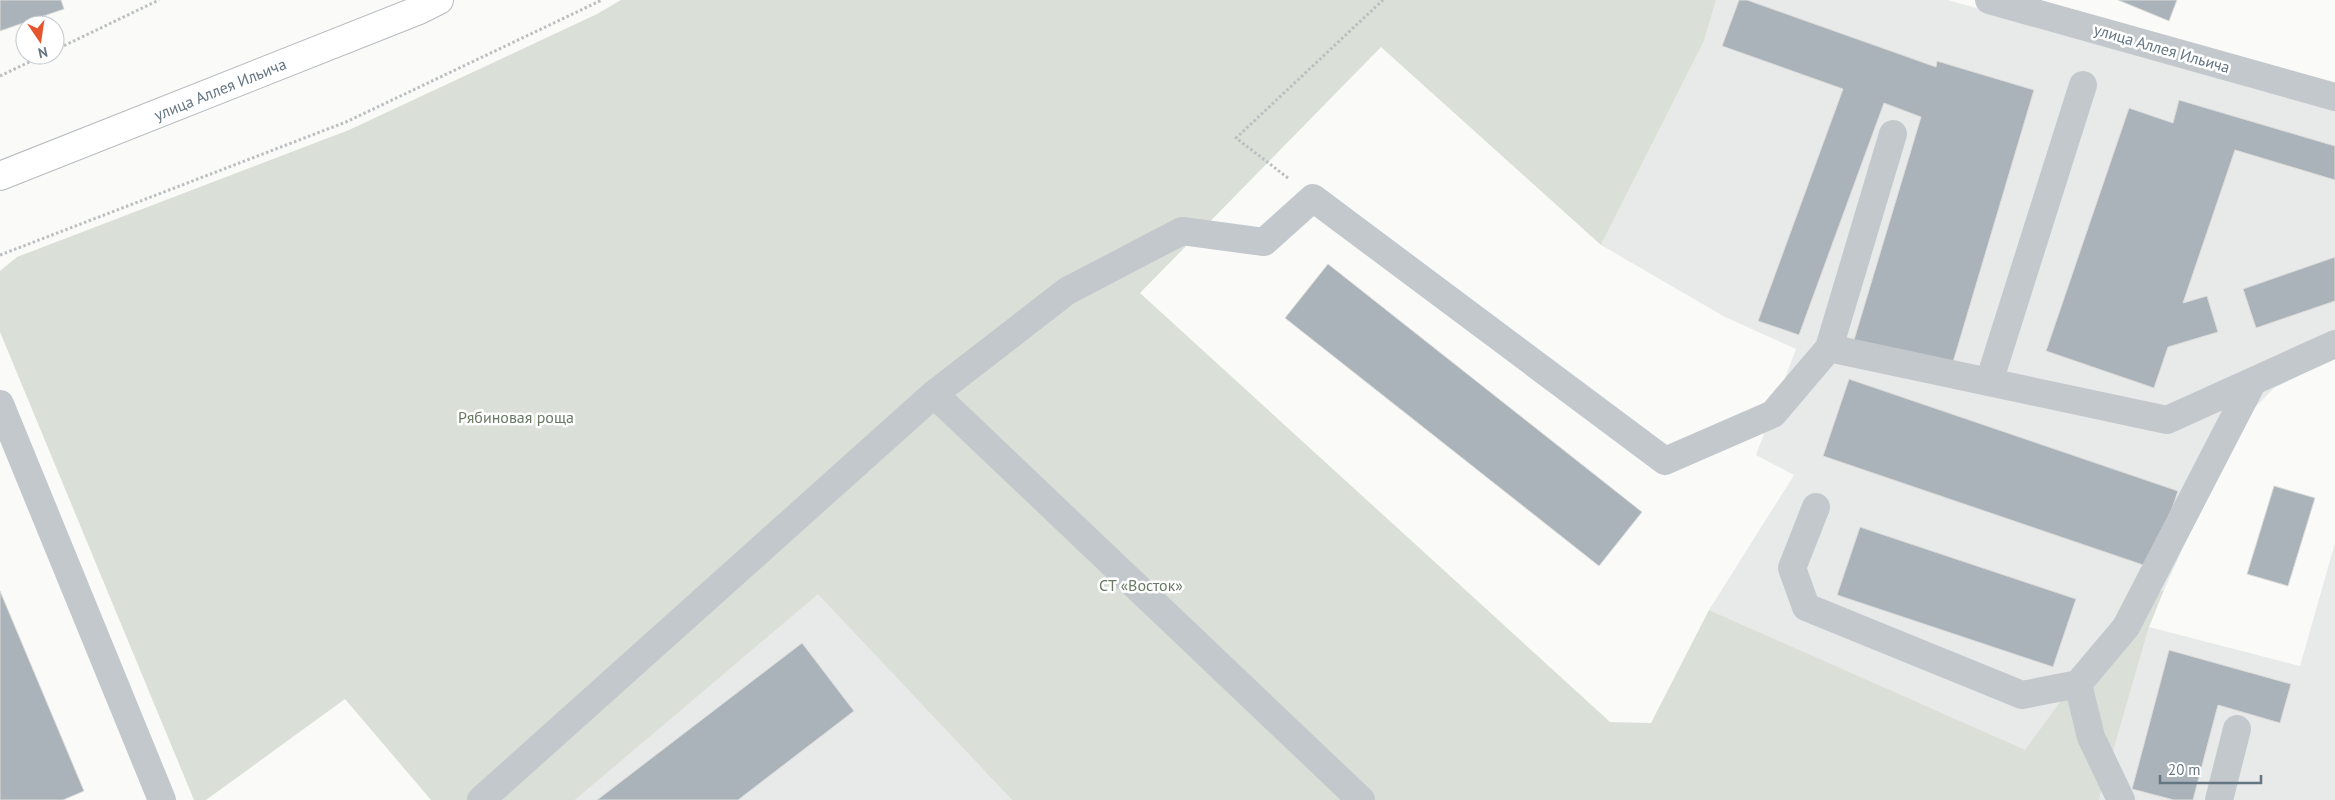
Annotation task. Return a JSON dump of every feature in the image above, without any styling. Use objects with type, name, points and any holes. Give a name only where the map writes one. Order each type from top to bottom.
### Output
[{"type":"main road","name":"улица Аллея Ильича","points":[[0,176],[419,10],[439,0]]},
{"type":"street","name":"улица Аллея Ильича","points":[[1989,0],[2335,96]]},
{"type":"street","points":[[1989,382],[2083,85]]},
{"type":"street","points":[[481,800],[934,394],[1067,291],[1182,231],[1264,242],[1313,198],[1665,461],[1773,414],[1829,348],[1893,134]]},
{"type":"street","points":[[1829,348],[2167,420],[2335,344]]},
{"type":"street","points":[[1816,507],[1792,568],[1806,607],[2022,695],[2078,684],[2126,626],[2252,383]]},
{"type":"street","points":[[934,394],[1362,800]]},
{"type":"street","points":[[0,404],[162,800]]},
{"type":"street","points":[[2078,684],[2091,737],[2121,800]]},
{"type":"street","points":[[2219,800],[2237,729]]},
{"type":"path","points":[[65,45],[159,0]]},
{"type":"path","points":[[0,255],[346,122],[602,0]]},
{"type":"path","points":[[1313,198],[1236,138],[1383,0]]},
{"type":"path","points":[[0,76],[23,65]]},
{"type":"shaded area","points":[[1716,0],[1948,0],[2335,109],[2335,358],[2274,388],[2237,426],[2164,590],[2138,595],[2025,751],[1709,610],[1794,475],[1756,455],[1796,349],[1725,317],[1601,245],[1704,41]]},
{"type":"shaded area","points":[[2335,543],[2335,800],[2099,800],[2149,627],[2300,666]]},
{"type":"shaded area","points":[[818,593],[1012,800],[575,800]]},
{"type":"green space","name":"Рябиновая роща","points":[[621,0],[1716,0],[1704,41],[1601,245],[1381,47],[1140,293],[1610,722],[1651,723],[1709,610],[2025,750],[2138,595],[2164,590],[2149,627],[2099,800],[1012,800],[818,594],[575,800],[431,800],[345,699],[206,800],[194,800],[0,332],[0,271],[17,257],[349,130],[597,14]]},
{"type":"building","points":[[0,0],[61,0],[64,9],[47,15],[15,15],[15,26],[0,31]]},
{"type":"building","points":[[1739,0],[1747,0],[1936,67],[1937,61],[2034,90],[1951,369],[1854,340],[1921,117],[1884,103],[1799,335],[1758,321],[1843,89],[1722,46]]},
{"type":"building","points":[[2118,0],[2177,0],[2169,21]]},
{"type":"building","points":[[2179,100],[2335,146],[2335,180],[2235,150],[2183,303],[2207,296],[2218,332],[2168,347],[2154,388],[2046,351],[2129,108],[2173,123]]},
{"type":"building","points":[[2335,257],[2335,301],[2256,328],[2243,289]]},
{"type":"building","points":[[1328,264],[1642,512],[1599,566],[1285,318]]},
{"type":"building","points":[[1849,379],[2178,491],[2152,568],[1823,456]]},
{"type":"building","points":[[2274,486],[2315,498],[2288,586],[2247,574]]},
{"type":"building","points":[[1860,527],[2076,599],[2053,667],[1837,595]]},
{"type":"building","points":[[0,591],[84,791],[63,800],[0,800]]},
{"type":"building","points":[[802,643],[854,711],[738,800],[597,800]]},
{"type":"building","points":[[2169,650],[2291,684],[2280,723],[2218,705],[2193,800],[2174,800],[2132,789]]},
{"type":"park label","name":"СТ «Восток»","points":[[1141,585]]}]
